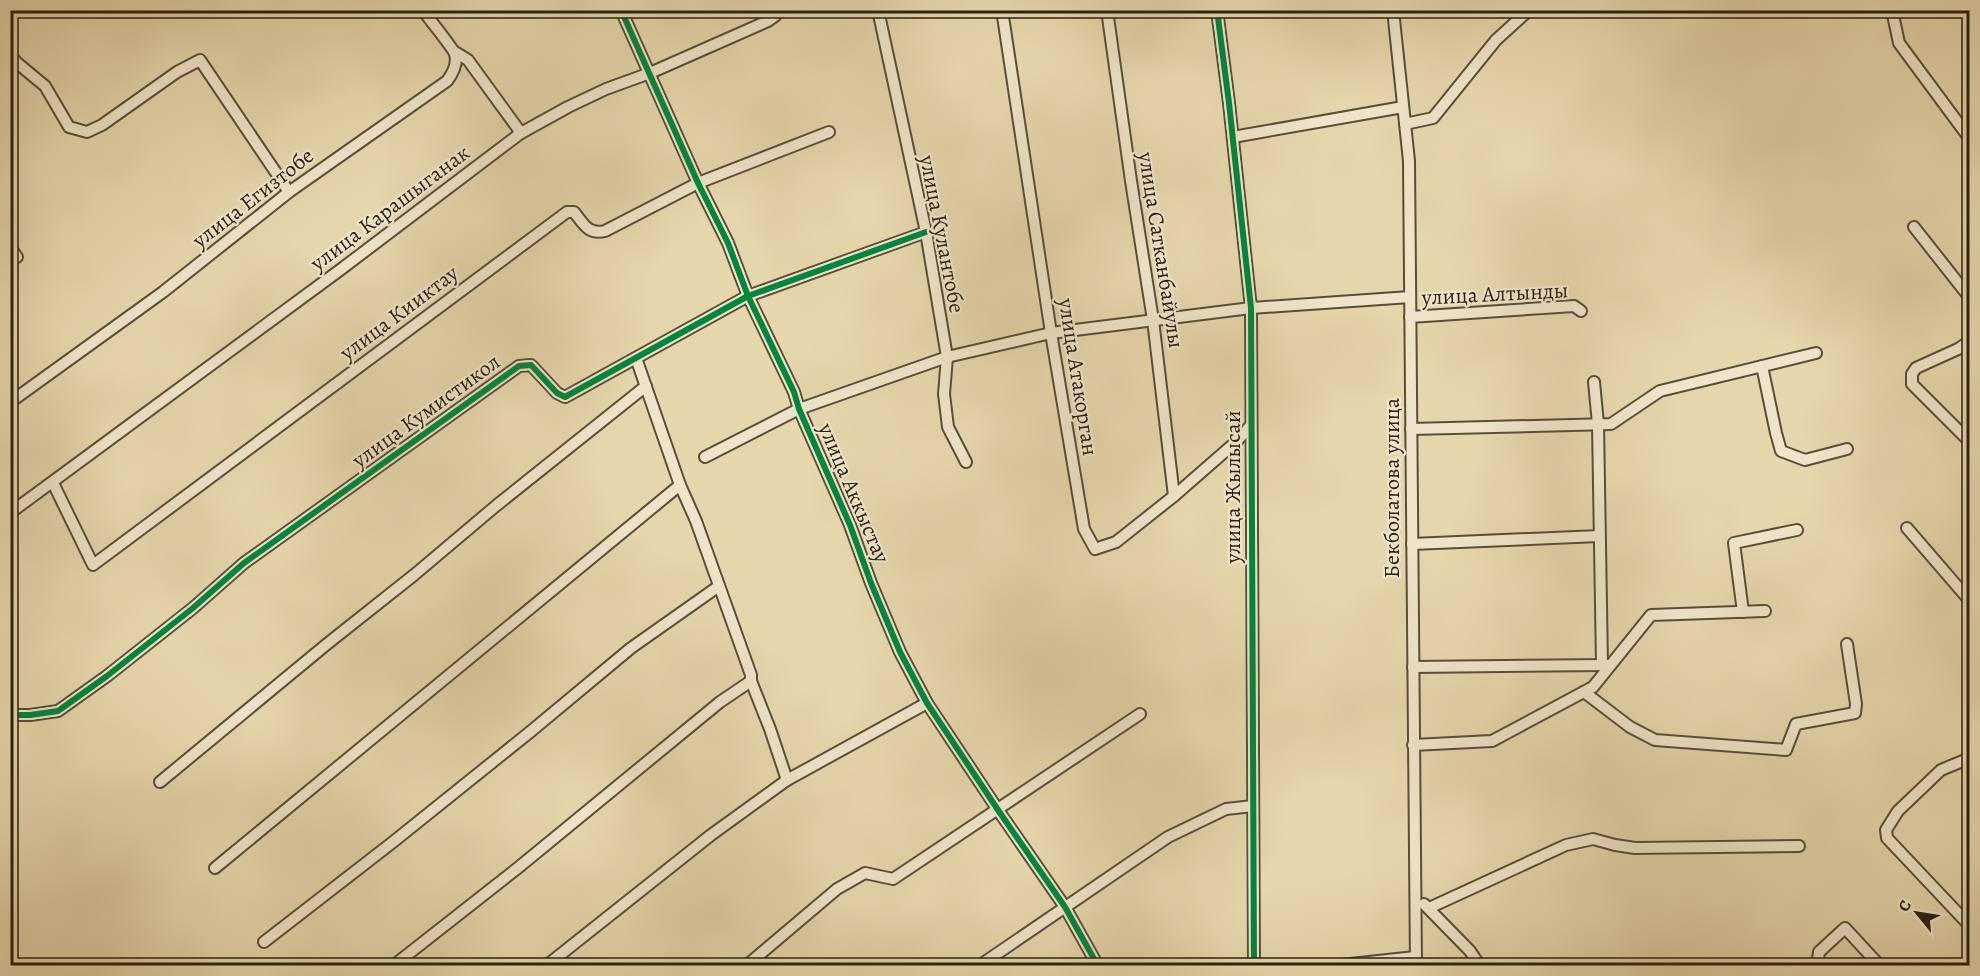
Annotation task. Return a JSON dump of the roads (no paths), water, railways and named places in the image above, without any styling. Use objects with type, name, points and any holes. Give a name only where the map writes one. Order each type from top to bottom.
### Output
[{"type":"street","points":[[423,10],[455,52],[468,60],[521,133]]},
{"type":"street","name":"улица Аккыстау","points":[[621,10],[698,183],[728,243],[748,296],[794,392],[799,410],[850,525],[900,652],[927,703],[1065,907],[1098,966]]},
{"type":"street","name":"улица Карашыганак","points":[[10,513],[521,133],[606,89],[650,73],[768,21],[775,16],[776,10]]},
{"type":"street","name":"улица Кулантобе","points":[[878,10],[926,232],[947,357],[944,394],[948,427],[966,462]]},
{"type":"street","name":"улица Атакорган","points":[[1002,10],[1051,333],[1084,529],[1095,549],[1116,542],[1174,496],[1237,441],[1251,425]]},
{"type":"street","name":"улица Сатканбайулы","points":[[1107,10],[1131,181],[1154,320],[1174,496]]},
{"type":"street","name":"улица Жылысай","points":[[1217,10],[1251,308],[1254,966]]},
{"type":"street","name":"Бекболатова улица","points":[[1393,10],[1409,161],[1416,961]]},
{"type":"street","points":[[1405,124],[1433,117],[1496,40],[1529,10]]},
{"type":"street","points":[[1892,10],[1899,43],[1970,140]]},
{"type":"street","name":"улица Егизтобе","points":[[12,396],[163,292],[289,192],[447,81],[453,74],[455,52]]},
{"type":"street","points":[[10,54],[16,62],[45,86],[69,127],[87,132],[102,125],[177,72],[200,60],[289,192]]},
{"type":"street","points":[[1233,137],[1403,107]]},
{"type":"street","name":"улица Кииктау","points":[[53,483],[93,565],[567,212],[574,212],[588,229],[596,233],[605,231],[698,183],[829,132]]},
{"type":"street","points":[[1914,227],[1970,298]]},
{"type":"street","name":"улица Кумистикол","points":[[10,715],[58,711],[107,676],[193,608],[244,563],[519,366],[531,365],[557,393],[565,397],[748,296],[926,232]]},
{"type":"street","name":"улица Алтынды","points":[[705,457],[799,410],[947,357],[1051,333],[1251,308],[1410,297]]},
{"type":"street","name":"улица Алтынды","points":[[1410,317],[1574,306],[1581,311]]},
{"type":"street","points":[[1970,341],[1916,368],[1912,374],[1912,384],[1970,442]]},
{"type":"street","points":[[1411,429],[1611,424],[1660,391],[1816,353]]},
{"type":"street","points":[[636,357],[787,780]]},
{"type":"street","points":[[1762,366],[1781,451],[1805,460],[1846,449]]},
{"type":"street","points":[[1594,382],[1598,424],[1599,536],[1606,665]]},
{"type":"street","points":[[160,782],[497,505],[646,386]]},
{"type":"street","points":[[215,868],[680,485]]},
{"type":"street","points":[[1906,528],[1970,601]]},
{"type":"street","points":[[1743,612],[1734,543],[1797,530]]},
{"type":"street","points":[[1412,544],[1599,536]]},
{"type":"street","points":[[264,942],[521,740],[631,648],[719,586]]},
{"type":"street","points":[[1413,744],[1492,741],[1584,692],[1593,687],[1606,665],[1651,615],[1765,611]]},
{"type":"street","points":[[1584,692],[1630,728],[1655,740],[1786,750],[1796,723],[1855,713],[1856,704],[1847,645]]},
{"type":"street","points":[[1413,667],[1606,665]]},
{"type":"street","points":[[393,966],[519,867],[720,702],[751,681]]},
{"type":"street","points":[[546,966],[702,842],[787,780],[927,703]]},
{"type":"street","points":[[746,966],[837,889],[866,873],[893,879],[1140,714]]},
{"type":"street","points":[[1970,758],[1941,770],[1898,811],[1886,830],[1887,838],[1970,926]]},
{"type":"street","points":[[979,966],[1168,837],[1226,809],[1253,806]]},
{"type":"street","points":[[1428,908],[1566,845],[1593,839],[1635,848],[1799,846]]},
{"type":"street","points":[[1415,893],[1470,951],[1480,966]]},
{"type":"street","points":[[1817,966],[1818,952],[1845,928],[1880,966]]},
{"type":"street","points":[[1332,966],[1416,961]]}]
